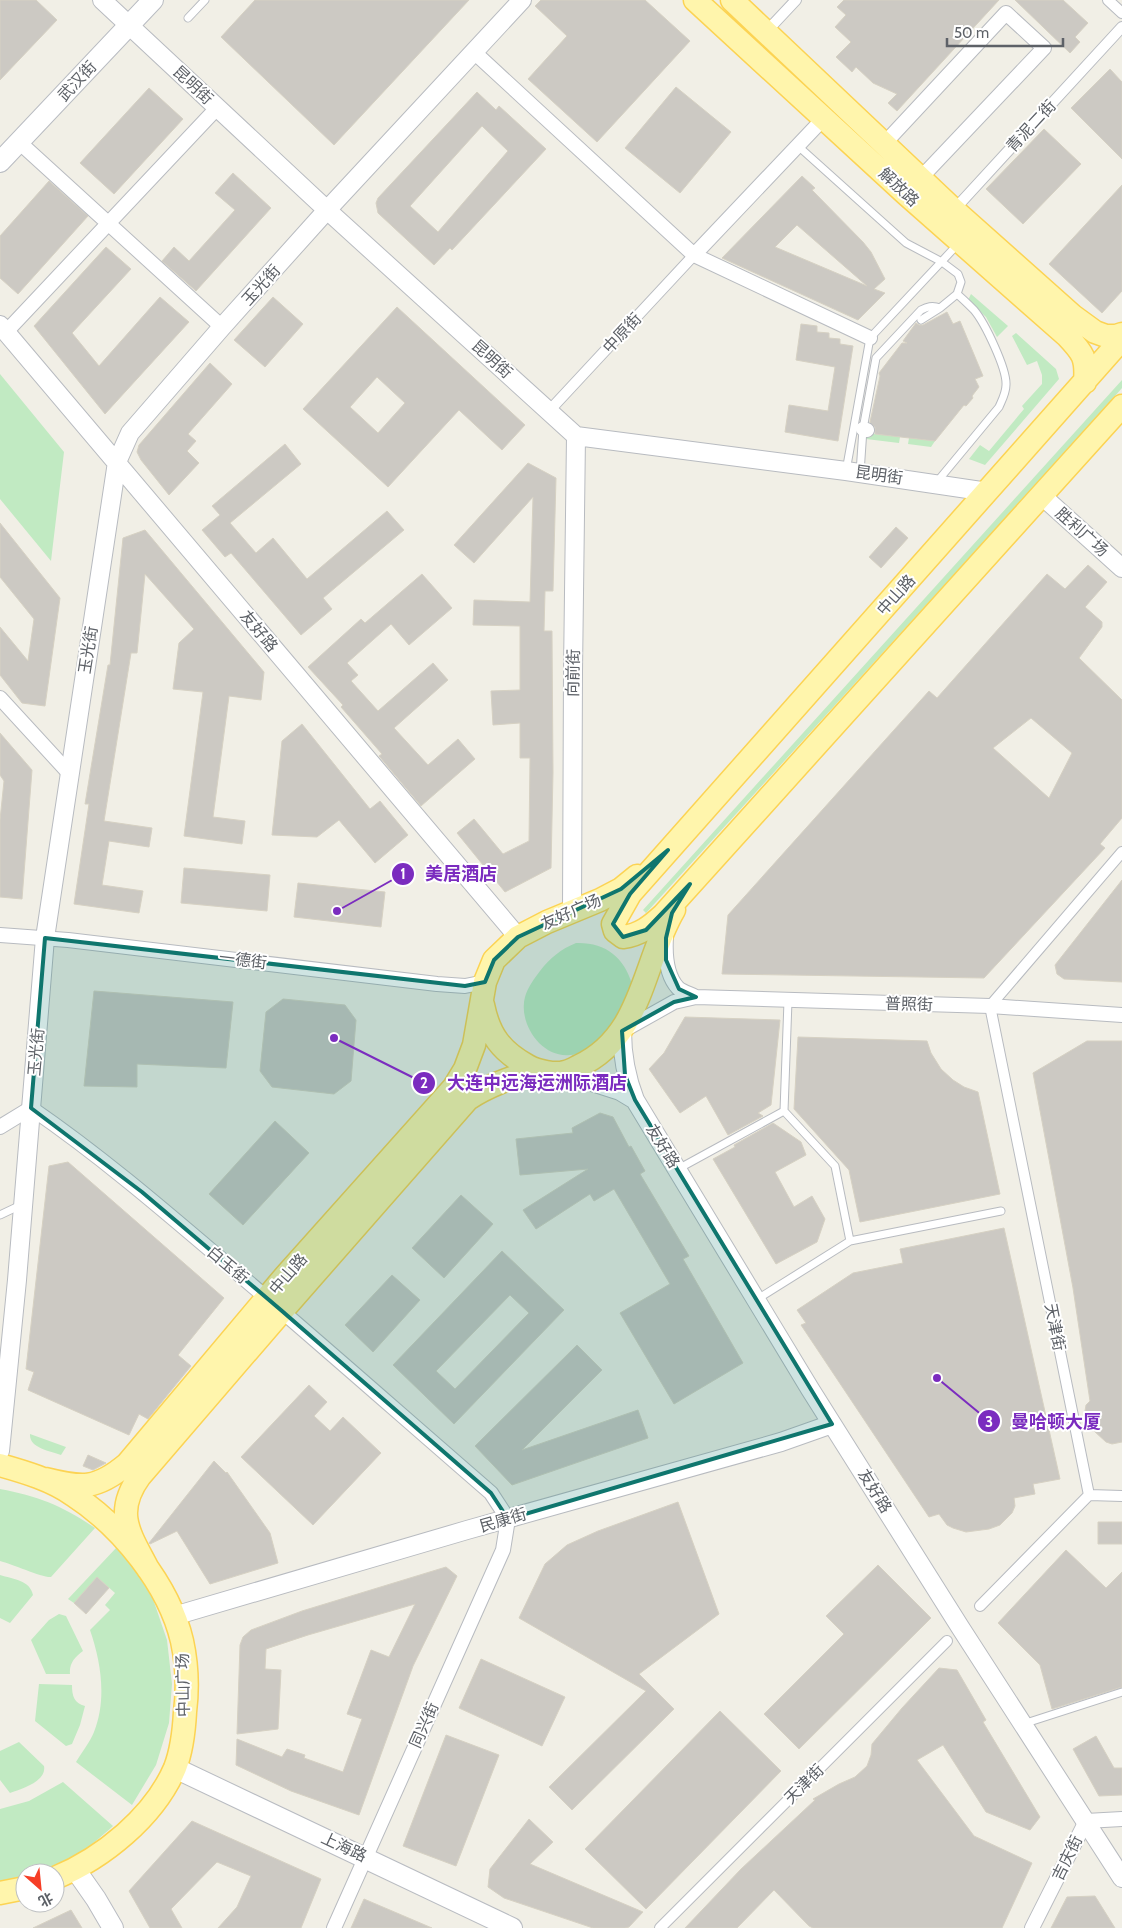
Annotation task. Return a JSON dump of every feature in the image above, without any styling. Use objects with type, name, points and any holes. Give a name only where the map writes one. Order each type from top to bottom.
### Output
[{"type":"main road","name":"武汉街","points":[[0,162],[153,0]]},
{"type":"main road","name":"解放路","points":[[695,0],[824,118],[913,187],[948,218],[1095,332],[1106,336],[1122,334]]},
{"type":"main road","name":"解放路","points":[[732,0],[883,144],[913,187]]},
{"type":"main road","name":"解放路","points":[[948,218],[960,242],[1067,336],[1080,351],[1086,366],[1085,382]]},
{"type":"main road","name":"中山路","points":[[668,850],[1122,339]]},
{"type":"main road","points":[[668,850],[630,894],[613,924],[616,931],[624,938],[646,930],[663,915],[1122,406]]},
{"type":"main road","name":"友好广场","points":[[461,1093],[465,1069],[474,1045],[483,992],[494,960],[518,937],[621,889],[668,850]]},
{"type":"main road","points":[[483,992],[486,1023],[505,1052],[535,1070],[564,1073],[586,1062],[603,1050],[622,1031],[637,1002],[672,914],[690,884]]},
{"type":"main road","points":[[461,1093],[483,1089],[500,1081],[535,1070]]},
{"type":"main road","name":"中山路","points":[[134,1470],[274,1304],[461,1093]]},
{"type":"main road","name":"中山广场","points":[[0,1465],[45,1479],[72,1494],[97,1512],[124,1539],[148,1569],[174,1616],[182,1639],[186,1662],[183,1739],[175,1768],[158,1797],[133,1827],[109,1848],[65,1874]]},
{"type":"main road","points":[[45,1479],[71,1485],[95,1484],[134,1470],[132,1488],[126,1504],[126,1519],[132,1538],[148,1569]]},
{"type":"main road","name":"上海路","points":[[175,1768],[365,1857],[488,1923],[512,1928]]},
{"type":"main road","points":[[65,1874],[96,1899],[113,1928]]},
{"type":"main road","points":[[0,1893],[15,1890]]},
{"type":"street","name":"昆明街","points":[[102,0],[327,210],[576,436],[936,483],[988,492]]},
{"type":"street","name":"玉光街","points":[[0,1451],[2,1407],[24,1204],[45,938],[117,462],[130,433],[222,328],[327,210],[522,0]]},
{"type":"street","points":[[766,32],[796,0]]},
{"type":"street","points":[[1108,0],[1122,13]]},
{"type":"street","points":[[883,144],[1006,13],[1044,48],[913,187]]},
{"type":"street","name":"青泥二街","points":[[948,218],[1122,27]]},
{"type":"street","points":[[474,52],[694,255],[870,338]]},
{"type":"street","points":[[3,329],[108,224],[218,108]]},
{"type":"street","points":[[694,255],[824,118]]},
{"type":"street","points":[[19,142],[222,328]]},
{"type":"street","name":"中原街","points":[[549,411],[694,255]]},
{"type":"street","name":"友好路","points":[[3,329],[518,937]]},
{"type":"street","name":"向前街","points":[[572,911],[572,682],[576,436]]},
{"type":"street","name":"胜利广场","points":[[1041,495],[1122,568]]},
{"type":"street","points":[[0,698],[69,773]]},
{"type":"street","points":[[990,1006],[1122,852]]},
{"type":"street","points":[[672,914],[666,938],[666,960],[670,975],[679,989],[696,997]]},
{"type":"street","name":"一德街","points":[[0,935],[45,938],[465,986],[483,992]]},
{"type":"street","points":[[622,1031],[638,1020],[674,1002],[696,997]]},
{"type":"street","name":"普照街","points":[[696,997],[990,1006],[1122,1014]]},
{"type":"street","name":"天津街","points":[[990,1006],[1090,1496]]},
{"type":"street","name":"友好路","points":[[622,1031],[622,1056],[626,1075],[635,1100],[832,1424],[1122,1878]]},
{"type":"street","points":[[564,1073],[620,1091],[635,1100]]},
{"type":"street","points":[[0,1127],[31,1108]]},
{"type":"street","name":"白玉街","points":[[31,1108],[71,1136],[128,1181],[274,1304],[491,1493],[508,1519]]},
{"type":"street","name":"民康街","points":[[174,1616],[781,1442],[832,1424]]},
{"type":"street","points":[[980,1606],[1090,1496],[1122,1496]]},
{"type":"street","name":"同兴街","points":[[334,1928],[503,1550],[508,1519]]},
{"type":"street","name":"天津街","points":[[660,1928],[947,1641]]},
{"type":"street","name":"吉庆街","points":[[1032,1928],[1086,1821],[1122,1819]]},
{"type":"lane","points":[[188,18],[204,0]]},
{"type":"lane","points":[[798,146],[906,243],[942,262],[958,274],[961,282],[958,294],[921,320]]},
{"type":"lane","points":[[853,472],[870,338],[960,242]]},
{"type":"lane","points":[[936,483],[999,407],[1005,395],[1006,383],[1003,368],[984,324],[958,294]]},
{"type":"lane","points":[[853,472],[865,430],[876,358],[921,310],[934,306],[940,308]]},
{"type":"lane","points":[[788,1001],[784,1111],[835,1166],[850,1241]]},
{"type":"lane","points":[[678,1169],[784,1111]]},
{"type":"lane","points":[[0,1215],[24,1204]]},
{"type":"lane","points":[[755,1300],[850,1241],[1000,1211]]},
{"type":"lane","points":[[1023,1724],[1122,1692]]},
{"type":"highlighted area","points":[[668,850],[630,894],[613,924],[623,937],[646,930],[690,884],[672,913],[666,938],[666,960],[679,989],[696,997],[674,1002],[622,1031],[625,1075],[635,1100],[832,1424],[508,1519],[491,1493],[282,1311],[142,1192],[31,1108],[45,938],[465,986],[485,982],[494,960],[518,937],[621,889]]},
{"type":"green space","points":[[971,294],[1008,326],[997,337],[986,317],[968,300]]},
{"type":"green space","points":[[1016,333],[1056,369],[1059,379],[985,465],[969,459],[980,445],[989,451],[1024,409],[1022,406],[1042,384],[1042,375],[1037,361],[1027,365],[1012,336]]},
{"type":"green space","points":[[0,374],[64,452],[51,561],[0,499]]},
{"type":"green space","points":[[1122,380],[1122,388],[1079,437],[646,913],[643,910]]},
{"type":"green space","points":[[866,433],[900,437],[899,443],[866,439]]},
{"type":"green space","points":[[909,438],[935,441],[931,447],[908,444]]},
{"type":"green space","points":[[576,943],[596,945],[612,953],[624,966],[632,984],[613,1030],[607,1036],[579,1053],[573,1055],[559,1054],[541,1045],[534,1037],[525,1017],[525,997],[533,980],[548,962],[556,954]]},
{"type":"green space","points":[[30,1434],[66,1447],[61,1455],[46,1450],[33,1443]]},
{"type":"green space","points":[[0,1489],[50,1503],[95,1528],[51,1577],[0,1561]]},
{"type":"green space","points":[[117,1547],[132,1565],[153,1599],[167,1640],[172,1684],[169,1723],[156,1765],[132,1805],[76,1762],[94,1732],[100,1707],[100,1668],[90,1630],[110,1610],[105,1605],[115,1593],[97,1577],[74,1603],[68,1599]]},
{"type":"green space","points":[[0,1575],[25,1583],[33,1595],[10,1623],[0,1618]]},
{"type":"green space","points":[[59,1614],[66,1616],[83,1651],[73,1661],[70,1667],[70,1674],[46,1674],[31,1640],[49,1620]]},
{"type":"green space","points":[[39,1684],[72,1685],[74,1698],[78,1703],[85,1706],[72,1744],[66,1746],[35,1721]]},
{"type":"green space","points":[[19,1742],[44,1766],[44,1771],[42,1776],[33,1784],[10,1793],[0,1780],[0,1751]]},
{"type":"green space","points":[[63,1782],[113,1826],[94,1843],[63,1863],[15,1863],[15,1879],[0,1882],[0,1809],[29,1801]]},
{"type":"building","points":[[0,0],[36,0],[57,20],[0,80]]},
{"type":"building","points":[[255,0],[469,0],[334,145],[221,37]]},
{"type":"building","points":[[541,0],[645,0],[690,41],[597,142],[528,79],[567,36],[535,6]]},
{"type":"building","points":[[844,0],[999,0],[897,111],[888,103],[897,94],[873,83],[856,67],[852,72],[836,57],[851,42],[835,27],[846,15],[837,7]]},
{"type":"building","points":[[1015,0],[1063,0],[1088,23],[1075,37],[1080,42],[1070,53]]},
{"type":"building","points":[[1110,69],[1122,82],[1122,159],[1071,108]]},
{"type":"building","points":[[676,87],[731,132],[680,193],[625,148]]},
{"type":"building","points":[[149,88],[183,119],[114,194],[80,163]]},
{"type":"building","points":[[477,92],[496,110],[499,106],[546,149],[452,250],[450,248],[434,265],[378,213],[376,203],[378,198]],"holes":[[[482,126],[508,151],[438,232],[410,206]]]},
{"type":"building","points":[[1044,129],[1081,164],[1023,224],[986,189]]},
{"type":"building","points":[[233,173],[271,208],[196,291],[162,261],[174,247],[189,261],[235,210],[215,193]]},
{"type":"building","points":[[802,176],[815,188],[812,190],[871,252],[885,279],[874,289],[885,293],[858,320],[722,258]],"holes":[[[797,225],[867,286],[775,247]]]},
{"type":"building","points":[[49,181],[88,216],[18,294],[0,278],[0,236]]},
{"type":"building","points":[[1122,185],[1122,291],[1102,313],[1049,264]]},
{"type":"building","points":[[106,247],[131,269],[72,333],[99,366],[160,297],[189,322],[105,414],[34,326]]},
{"type":"building","points":[[273,297],[303,324],[265,367],[234,340]]},
{"type":"building","points":[[397,307],[525,425],[502,450],[459,410],[388,487],[303,409]],"holes":[[[377,377],[405,403],[378,433],[350,407]]]},
{"type":"building","points":[[947,312],[953,324],[960,321],[983,376],[975,379],[979,387],[972,396],[973,398],[966,406],[964,405],[935,441],[875,434],[875,427],[870,422],[880,376],[879,373],[902,343],[907,343],[903,341],[916,323],[923,325]]},
{"type":"building","points":[[801,324],[817,326],[817,332],[829,333],[829,338],[840,339],[840,344],[853,346],[838,441],[785,432],[789,405],[828,411],[835,367],[796,360]]},
{"type":"building","points":[[210,363],[232,384],[188,434],[196,441],[187,451],[199,463],[169,495],[141,460],[137,452],[139,445]]},
{"type":"building","points":[[285,444],[301,464],[230,523],[256,553],[273,538],[307,579],[387,511],[404,530],[323,598],[332,609],[301,635],[231,553],[225,557],[202,530],[220,515],[212,506]]},
{"type":"building","points":[[528,463],[556,478],[553,591],[545,591],[544,631],[552,631],[553,772],[551,868],[505,892],[457,833],[474,819],[503,854],[529,841],[530,758],[520,758],[520,723],[493,725],[491,691],[520,690],[520,626],[473,625],[474,600],[530,602],[533,497],[474,563],[454,545]]},
{"type":"building","points":[[0,523],[60,598],[45,706],[22,703],[0,675],[0,627],[28,661],[34,619],[0,577]]},
{"type":"building","points":[[896,527],[908,538],[881,568],[869,557]]},
{"type":"building","points":[[145,530],[264,672],[261,700],[229,696],[213,817],[245,821],[242,844],[184,836],[203,692],[173,689],[179,643],[194,629],[145,574],[137,653],[131,653],[104,821],[152,828],[149,847],[109,841],[102,885],[143,891],[139,913],[74,904],[89,804],[85,804],[108,665],[110,665],[123,538]]},
{"type":"building","points":[[1088,565],[1107,582],[1085,607],[1102,622],[1102,627],[1079,658],[1122,700],[1122,818],[1100,844],[1105,848],[984,978],[722,974],[728,915],[929,691],[937,698],[1047,574],[1065,589]],"holes":[[[1031,718],[1072,753],[1049,798],[993,748]]]},
{"type":"building","points":[[422,574],[452,608],[409,645],[391,624],[347,663],[358,675],[351,681],[378,711],[433,663],[448,680],[394,728],[428,765],[458,739],[475,759],[421,806],[379,756],[382,754],[341,707],[343,705],[308,667],[361,619],[365,623]]},
{"type":"building","points":[[302,724],[370,809],[380,801],[408,835],[375,863],[339,820],[317,837],[272,835],[282,741]]},
{"type":"building","points":[[0,733],[32,770],[22,899],[0,897],[0,820],[4,781],[0,775]]},
{"type":"building","points":[[184,868],[270,875],[267,911],[181,903]]},
{"type":"building","points":[[1122,880],[1122,982],[1064,979],[1057,974],[1055,965]]},
{"type":"building","points":[[298,883],[385,892],[381,927],[294,917]]},
{"type":"building","points":[[94,991],[233,1002],[226,1068],[137,1064],[137,1087],[84,1086]]},
{"type":"building","points":[[283,999],[345,1005],[356,1020],[351,1081],[334,1094],[272,1087],[260,1071],[266,1012]]},
{"type":"building","points":[[685,1017],[780,1020],[771,1105],[758,1113],[763,1116],[728,1135],[706,1096],[680,1113],[649,1069],[664,1053]]},
{"type":"building","points":[[798,1037],[927,1041],[931,1053],[941,1069],[964,1087],[978,1092],[1000,1194],[860,1222],[849,1170],[794,1109]]},
{"type":"building","points":[[1087,1041],[1122,1041],[1122,1442],[1112,1444],[1106,1442],[1094,1431],[1085,1411],[1086,1405],[1090,1401],[1073,1288],[1033,1073]]},
{"type":"building","points":[[600,1113],[613,1117],[629,1147],[631,1146],[645,1171],[640,1174],[689,1256],[683,1259],[743,1363],[674,1404],[620,1313],[670,1284],[614,1189],[594,1201],[590,1194],[536,1229],[523,1210],[588,1169],[520,1175],[516,1139],[573,1133],[572,1128]]},
{"type":"building","points":[[275,1121],[309,1153],[243,1225],[209,1194]]},
{"type":"building","points":[[773,1123],[801,1142],[806,1155],[775,1172],[794,1207],[812,1196],[825,1219],[817,1242],[776,1264],[713,1159]]},
{"type":"building","points":[[68,1162],[224,1298],[178,1355],[191,1366],[148,1419],[139,1414],[129,1435],[28,1390],[34,1372],[26,1369],[49,1166]]},
{"type":"building","points":[[461,1195],[493,1224],[444,1278],[412,1248]]},
{"type":"building","points":[[1004,1228],[1060,1479],[1033,1484],[1035,1494],[1014,1498],[1015,1506],[1012,1513],[1000,1525],[989,1529],[966,1532],[947,1525],[939,1514],[929,1517],[801,1325],[806,1323],[797,1310],[853,1273],[903,1263],[900,1249]]},
{"type":"building","points":[[502,1251],[564,1310],[454,1424],[393,1365]],"holes":[[[510,1295],[529,1313],[455,1389],[436,1371]]]},
{"type":"building","points":[[392,1275],[420,1300],[373,1352],[345,1325]]},
{"type":"building","points":[[577,1345],[602,1370],[522,1450],[638,1410],[648,1438],[512,1485],[475,1446]]},
{"type":"building","points":[[309,1385],[327,1402],[314,1416],[330,1431],[343,1417],[381,1453],[313,1525],[241,1457]]},
{"type":"building","points":[[88,1455],[106,1463],[93,1470],[83,1466]]},
{"type":"building","points":[[214,1461],[227,1472],[270,1533],[278,1563],[210,1584],[177,1531],[149,1543]]},
{"type":"building","points":[[678,1502],[719,1614],[639,1674],[674,1709],[572,1810],[549,1787],[646,1691],[519,1618],[545,1564],[567,1545],[598,1531]]},
{"type":"building","points":[[1098,1522],[1122,1522],[1122,1544],[1098,1544]]},
{"type":"building","points":[[1066,1550],[1106,1588],[1122,1572],[1122,1687],[1052,1709],[1040,1665],[998,1623]]},
{"type":"building","points":[[878,1565],[931,1618],[799,1749],[764,1714],[844,1634],[826,1616]]},
{"type":"building","points":[[446,1567],[457,1576],[413,1666],[359,1815],[291,1791],[236,1765],[237,1739],[282,1757],[287,1749],[305,1755],[304,1758],[343,1772],[362,1719],[347,1714],[371,1650],[389,1657],[415,1604],[266,1649],[265,1669],[281,1670],[278,1729],[237,1734],[240,1645],[243,1637],[251,1630],[302,1611]]},
{"type":"building","points":[[97,1577],[109,1588],[86,1614],[74,1603]]},
{"type":"building","points":[[481,1659],[565,1697],[542,1746],[459,1708]]},
{"type":"building","points":[[939,1668],[957,1670],[986,1720],[983,1722],[1040,1817],[1030,1830],[986,1812],[943,1745],[917,1760],[974,1836],[1032,1863],[1002,1928],[813,1928],[774,1890],[737,1928],[685,1928],[741,1869],[815,1800],[813,1799],[855,1777],[867,1766],[872,1744]]},
{"type":"building","points":[[720,1711],[781,1771],[646,1909],[585,1849]]},
{"type":"building","points":[[446,1735],[499,1755],[456,1866],[403,1846]]},
{"type":"building","points":[[1096,1736],[1114,1768],[1122,1768],[1122,1795],[1099,1796],[1073,1749]]},
{"type":"building","points":[[529,1819],[553,1842],[530,1864],[643,1912],[629,1927],[593,1928],[504,1898],[488,1887],[490,1869]]},
{"type":"building","points":[[192,1821],[321,1879],[301,1928],[218,1928],[237,1907],[251,1876],[217,1862],[171,1909],[182,1928],[150,1928],[129,1891]]},
{"type":"building","points":[[1095,1896],[1115,1928],[1051,1928],[1067,1897]]},
{"type":"building","points":[[364,1899],[432,1928],[351,1928]]},
{"type":"building","points":[[71,1910],[82,1928],[33,1928],[65,1913]]},
{"type":"place","name":"美居酒店","points":[[337,911]]},
{"type":"place","name":"大连中远海运洲际酒店","points":[[334,1038]]},
{"type":"place","name":"曼哈顿大厦","points":[[937,1378]]}]
